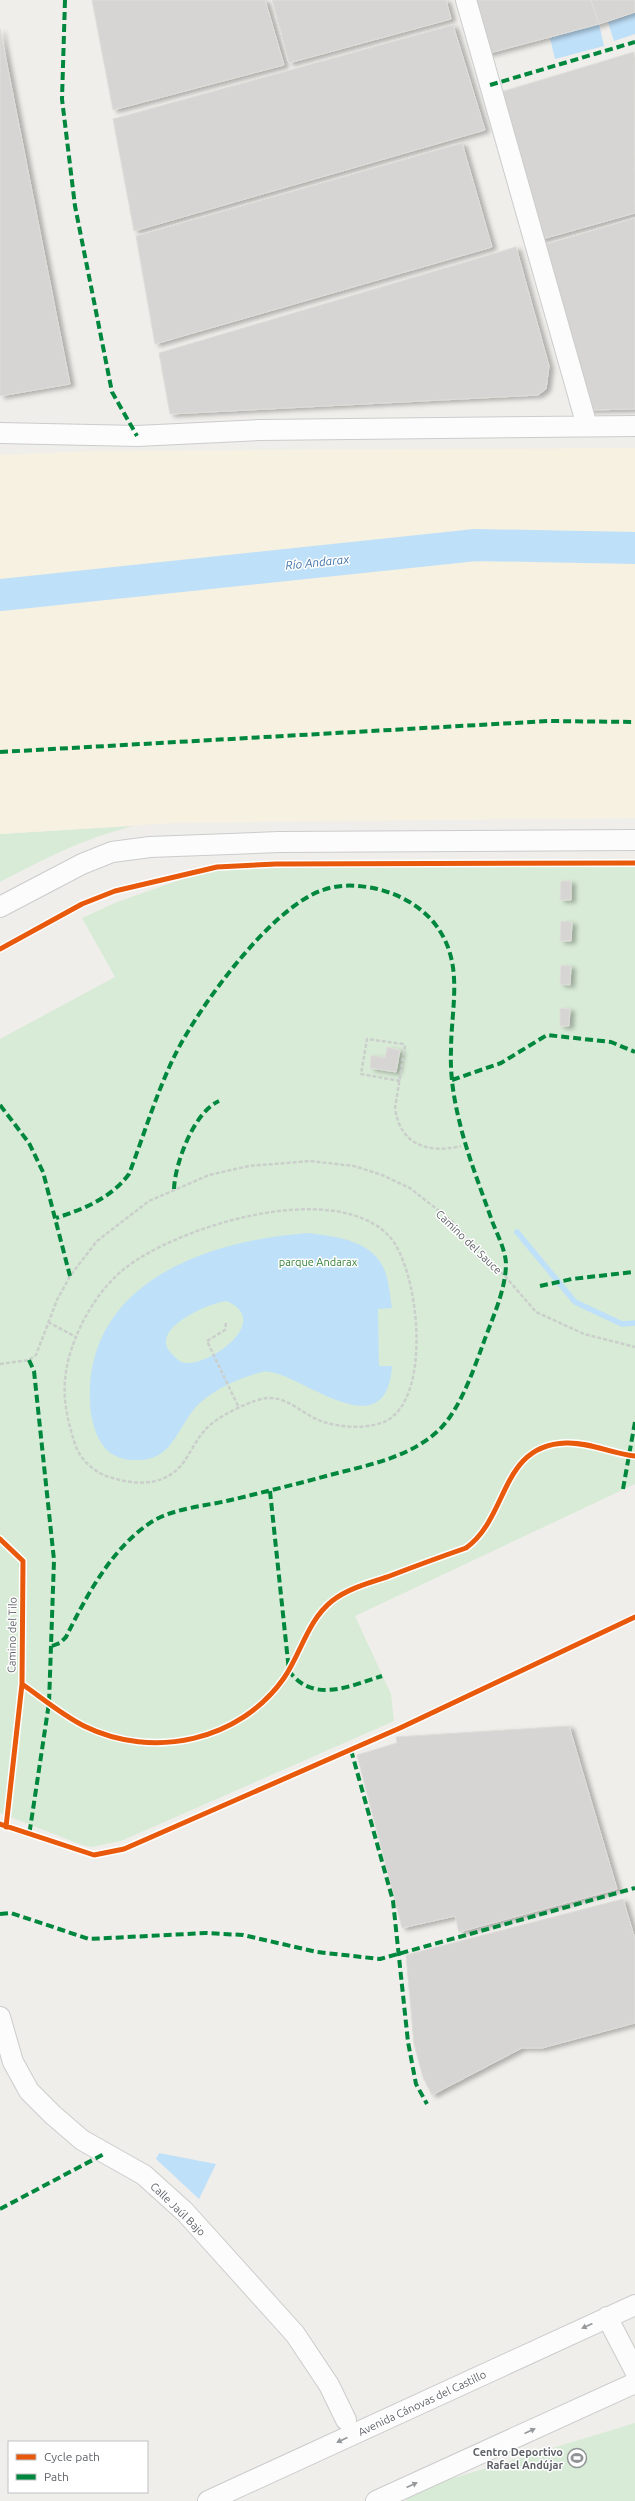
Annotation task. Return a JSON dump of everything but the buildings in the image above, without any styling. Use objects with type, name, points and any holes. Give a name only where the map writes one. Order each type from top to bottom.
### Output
[{"type":"street","points":[[466,0],[587,426]]},
{"type":"street","points":[[0,433],[137,436],[259,430],[635,426]]},
{"type":"street","points":[[0,907],[82,864],[112,852],[150,847],[279,842],[635,840]]},
{"type":"street","name":"Calle Jaúl Bajo","points":[[0,2017],[13,2062],[29,2091],[53,2115],[82,2140],[144,2176],[185,2212],[295,2334],[329,2385],[346,2420]]},
{"type":"street","name":"Avenida Cánovas del Castillo","points":[[208,2501],[635,2305]]},
{"type":"street","points":[[607,2317],[635,2370]]},
{"type":"street","points":[[380,2500],[635,2383]]},
{"type":"path","points":[[400,1081],[362,1074],[367,1039],[403,1044],[400,1081],[396,1108],[397,1117],[412,1141],[421,1146],[437,1150],[461,1146]]},
{"type":"path","points":[[310,1210],[348,1214],[369,1222],[384,1232],[396,1244],[406,1263],[415,1321],[415,1358],[412,1385],[405,1401],[395,1414],[385,1421],[356,1427],[323,1422],[279,1398],[263,1398],[239,1408],[207,1427],[181,1465],[157,1480],[128,1484],[93,1471],[77,1450],[68,1423],[63,1396],[66,1360],[76,1337],[94,1303],[124,1270],[167,1243],[209,1226],[269,1211],[310,1210]]},
{"type":"path","points":[[48,1322],[76,1337]]},
{"type":"path","points":[[226,1323],[226,1330],[207,1341],[239,1408]]},
{"type":"green space","points":[[133,826],[81,843],[49,857],[0,882],[0,834]]},
{"type":"green space","name":"parque Andarax","points":[[635,866],[635,1484],[355,1616],[391,1694],[394,1721],[121,1841],[91,1847],[82,1845],[0,1813],[0,1039],[115,977],[82,918],[117,902],[217,867]]},
{"type":"green space","name":"Centro Deportivo Rafael Andújar","points":[[635,2423],[635,2501],[407,2501],[404,2493]]},
{"type":"sand","points":[[635,448],[635,818],[172,823],[0,834],[0,455],[92,451]]},
{"type":"water","points":[[635,13],[635,34],[614,41],[608,22]]},
{"type":"water","points":[[599,24],[604,46],[555,59],[550,38]]},
{"type":"water","points":[[308,1233],[331,1236],[363,1246],[379,1261],[385,1271],[392,1308],[378,1309],[379,1366],[392,1366],[386,1392],[373,1404],[356,1405],[336,1400],[276,1373],[262,1372],[230,1384],[207,1397],[193,1410],[175,1438],[161,1454],[151,1458],[133,1460],[120,1458],[108,1451],[103,1446],[96,1432],[90,1403],[94,1361],[108,1326],[130,1297],[160,1275],[194,1258],[232,1245],[270,1237]],"holes":[[[226,1301],[239,1309],[243,1319],[241,1329],[233,1340],[210,1357],[197,1362],[184,1363],[171,1353],[166,1344],[168,1335],[174,1327],[184,1319],[195,1312]]]},
{"type":"water","points":[[159,2153],[216,2164],[199,2199],[156,2159]]},
{"type":"waterway","name":"Río Andarax","points":[[0,595],[476,545],[635,548]]},
{"type":"waterway","points":[[517,1232],[575,1302],[622,1324],[635,1323]]},
{"type":"marked path","points":[[65,0],[62,99],[75,206],[112,392],[137,436]]},
{"type":"marked path","points":[[490,85],[635,42]]},
{"type":"marked path","points":[[0,752],[549,721],[635,722]]},
{"type":"marked path","points":[[52,1646],[60,1643],[66,1637],[92,1589],[113,1558],[125,1544],[153,1521],[181,1510],[293,1485],[373,1464],[401,1454],[414,1448],[438,1431],[446,1423],[459,1403],[474,1369],[501,1295],[504,1284],[506,1263],[502,1247],[467,1149],[456,1106],[451,1060],[454,1001],[453,969],[450,954],[444,939],[435,924],[415,906],[391,893],[373,888],[354,886],[342,886],[323,890],[303,900],[281,917],[259,938],[238,962],[200,1013],[185,1037],[161,1085],[129,1174],[114,1190],[96,1202],[77,1211],[56,1218]]},
{"type":"marked path","points":[[452,1080],[501,1063],[547,1035],[611,1042],[635,1052]]},
{"type":"marked path","points":[[174,1189],[175,1178],[182,1153],[194,1127],[210,1107],[219,1101]]},
{"type":"marked path","points":[[0,1105],[29,1143],[43,1172],[70,1276]]},
{"type":"marked path","points":[[540,1286],[572,1279],[633,1272]]},
{"type":"marked path","points":[[29,1360],[34,1371],[54,1560],[49,1703],[29,1836]]},
{"type":"marked path","points":[[623,1489],[635,1422]]},
{"type":"marked path","points":[[270,1491],[289,1671],[299,1681],[309,1687],[321,1690],[345,1688],[382,1676]]},
{"type":"marked path","points":[[351,1750],[393,1901],[408,2042],[416,2084],[427,2104]]},
{"type":"marked path","points":[[0,1914],[11,1913],[89,1939],[206,1933],[243,1935],[317,1952],[380,1959],[635,1888]]},
{"type":"marked path","points":[[0,2209],[104,2154]]},
{"type":"cycle path","points":[[0,949],[82,904],[115,891],[217,867],[276,864],[635,863]]},
{"type":"cycle path","name":"Camino del Tilo","points":[[0,1539],[23,1561],[22,1684],[60,1712],[84,1726],[111,1736],[138,1742],[166,1742],[193,1738],[220,1730],[244,1717],[266,1700],[284,1678],[317,1618],[332,1601],[344,1593],[466,1548],[480,1535],[507,1485],[517,1469],[529,1456],[545,1447],[566,1443],[584,1444],[635,1456]]},
{"type":"cycle path","points":[[0,1824],[94,1855],[124,1849],[400,1728],[635,1617]]},
{"type":"cycle path","points":[[6,1827],[22,1684]]},
{"type":"place","name":"Centro Deportivo Rafael Andújar","points":[[577,2458]]}]
